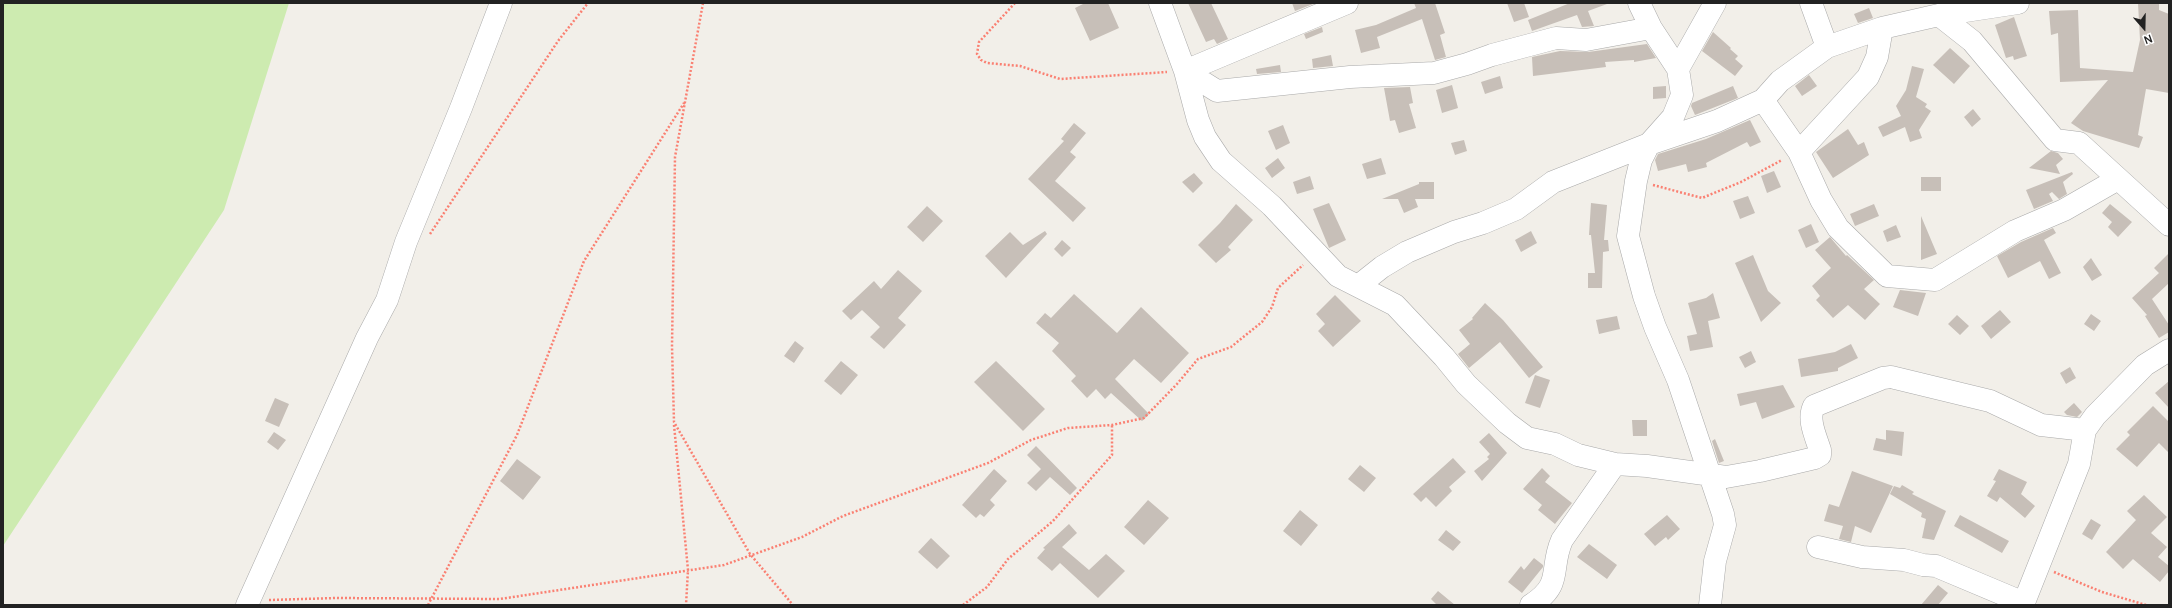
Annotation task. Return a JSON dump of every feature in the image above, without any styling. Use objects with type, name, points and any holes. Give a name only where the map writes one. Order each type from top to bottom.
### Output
[{"type":"street","points":[[248,603],[367,338],[387,300],[406,242],[461,108],[501,3]]},
{"type":"street","points":[[1160,3],[1185,71],[1198,120],[1205,137],[1221,161],[1272,206],[1338,276],[1395,305],[1444,357],[1466,384],[1507,423],[1527,438],[1555,444],[1578,455],[1615,464],[1647,466],[1709,476],[1726,477],[1744,474],[1815,458],[1820,455],[1820,450],[1811,419],[1811,412],[1814,406],[1883,378],[1898,378],[1990,400],[2041,426],[2085,430]]},
{"type":"street","points":[[1185,71],[1347,3]]},
{"type":"street","points":[[1639,3],[1651,28],[1678,69],[1682,95],[1673,117],[1649,144],[1641,160],[1636,181],[1628,236],[1646,302],[1678,380],[1709,476],[1716,492],[1725,525],[1715,561],[1710,605]]},
{"type":"street","points":[[1678,69],[1715,3]]},
{"type":"street","points":[[1811,3],[1827,47]]},
{"type":"street","points":[[1358,286],[1382,267],[1408,252],[1454,232],[1483,223],[1516,210],[1553,182],[1649,144],[1717,121],[1764,100],[1780,81],[1827,47],[1882,28],[1939,15],[1962,7],[2018,3]]},
{"type":"street","points":[[1939,15],[1972,41],[2055,140],[2079,143],[2169,225]]},
{"type":"street","points":[[1185,71],[1217,91],[1350,77],[1434,73],[1492,55],[1556,38],[1586,40],[1651,28]]},
{"type":"street","points":[[1799,152],[1846,103],[1868,77],[1877,57],[1882,28]]},
{"type":"street","points":[[1764,100],[1799,152],[1821,200],[1838,228],[1887,276],[1935,280],[2015,231],[2064,210],[2118,179]]},
{"type":"street","points":[[1818,547],[1862,558],[1904,560],[1923,565],[1936,566],[2024,604],[2079,464],[2085,430],[2095,416],[2145,365],[2169,350]]},
{"type":"street","points":[[1531,605],[1547,592],[1553,584],[1557,551],[1562,540],[1615,464]]},
{"type":"path","points":[[426,240],[558,41],[588,3]]},
{"type":"path","points":[[686,605],[688,570],[674,422],[672,338],[675,157],[703,3]]},
{"type":"path","points":[[1015,3],[979,42],[977,54],[981,60],[987,63],[1020,66],[1060,78],[1185,71]]},
{"type":"path","points":[[428,605],[517,435],[584,261],[685,101]]},
{"type":"path","points":[[1636,181],[1702,198],[1741,182],[1799,152]]},
{"type":"path","points":[[248,603],[336,598],[500,599],[724,565],[750,554],[802,537],[843,516],[988,463],[1031,440],[1068,428],[1112,425],[1144,418],[1198,359],[1231,347],[1262,322],[1272,307],[1278,288],[1316,252]]},
{"type":"path","points":[[674,422],[750,554],[793,605]]},
{"type":"path","points":[[963,605],[987,588],[1008,559],[1053,521],[1112,455],[1112,425]]},
{"type":"path","points":[[2039,565],[2071,581],[2146,605]]},
{"type":"green space","points":[[3,3],[289,3],[224,210],[3,546]]},
{"type":"building","points":[[1085,3],[1108,3],[1119,28],[1090,41],[1075,8]]},
{"type":"building","points":[[1188,3],[1211,3],[1228,39],[1217,44],[1214,39],[1206,42]]},
{"type":"building","points":[[1292,3],[1313,3],[1313,4],[1295,11]]},
{"type":"building","points":[[1414,3],[1435,3],[1445,33],[1440,35],[1446,57],[1435,60],[1422,19],[1377,37],[1380,48],[1361,53],[1355,30],[1376,25],[1416,8]]},
{"type":"building","points":[[1507,3],[1524,3],[1529,17],[1514,22]]},
{"type":"building","points":[[1570,3],[1607,4],[1588,11],[1594,26],[1582,27],[1577,15],[1532,31],[1528,20]]},
{"type":"building","points":[[2138,3],[2159,3],[2159,10],[2169,14],[2169,93],[2146,89],[2138,135],[2143,137],[2139,148],[2083,131],[2071,123],[2108,80],[2060,82],[2058,33],[2051,35],[2049,11],[2078,10],[2080,68],[2133,72],[2140,40]]},
{"type":"building","points":[[1869,8],[1873,18],[1858,23],[1854,14]]},
{"type":"building","points":[[2014,17],[2027,56],[2014,60],[2013,56],[2006,58],[1995,25]]},
{"type":"building","points":[[1322,27],[1323,32],[1306,39],[1304,34]]},
{"type":"building","points":[[1713,32],[1731,48],[1730,49],[1738,56],[1735,59],[1743,66],[1735,76],[1702,51]]},
{"type":"building","points":[[1647,44],[1656,58],[1634,62],[1634,60],[1605,62],[1606,67],[1533,76],[1532,57],[1560,51],[1588,52]]},
{"type":"building","points":[[1950,48],[1970,66],[1954,84],[1933,65]]},
{"type":"building","points":[[1331,55],[1333,66],[1313,68],[1312,59]]},
{"type":"building","points":[[1280,65],[1281,72],[1257,74],[1256,69]]},
{"type":"building","points":[[1912,66],[1924,69],[1916,97],[1927,104],[1925,107],[1931,111],[1919,130],[1922,138],[1910,142],[1905,127],[1883,137],[1878,127],[1901,116],[1896,106],[1906,90]]},
{"type":"building","points":[[1809,75],[1817,86],[1802,96],[1795,86]]},
{"type":"building","points":[[1500,76],[1503,88],[1485,94],[1481,82]]},
{"type":"building","points":[[1452,85],[1458,108],[1442,113],[1436,90]]},
{"type":"building","points":[[1666,86],[1666,98],[1653,99],[1653,87]]},
{"type":"building","points":[[1733,86],[1738,98],[1695,115],[1691,106],[1692,103]]},
{"type":"building","points":[[1410,87],[1413,103],[1409,104],[1416,128],[1399,133],[1395,120],[1390,121],[1384,88]]},
{"type":"building","points":[[1973,109],[1981,119],[1972,127],[1964,117]]},
{"type":"building","points":[[1750,120],[1761,142],[1750,147],[1747,142],[1706,163],[1707,167],[1688,172],[1686,164],[1658,171],[1655,160],[1658,154],[1706,139]]},
{"type":"building","points":[[1074,123],[1086,133],[1070,152],[1076,157],[1055,181],[1086,208],[1073,222],[1028,179],[1064,141],[1061,139]]},
{"type":"building","points":[[1283,125],[1290,143],[1276,150],[1268,131]]},
{"type":"building","points":[[1848,129],[1858,145],[1864,142],[1869,155],[1833,178],[1816,152]]},
{"type":"building","points":[[1464,140],[1467,151],[1455,155],[1451,143]]},
{"type":"building","points":[[2051,151],[2058,153],[2063,159],[2056,165],[2060,174],[2029,168]]},
{"type":"building","points":[[1278,158],[1285,168],[1272,178],[1265,168]]},
{"type":"building","points":[[1381,158],[1386,174],[1367,179],[1362,164]]},
{"type":"building","points":[[1774,171],[1781,187],[1767,193],[1761,176]]},
{"type":"building","points":[[2072,172],[2073,174],[2063,182],[2067,194],[2059,199],[2052,192],[2049,194],[2053,201],[2034,209],[2026,190]]},
{"type":"building","points":[[1194,173],[1203,183],[1193,193],[1182,182]]},
{"type":"building","points":[[1310,176],[1314,189],[1297,194],[1293,182]]},
{"type":"building","points":[[1921,177],[1941,177],[1941,191],[1921,191]]},
{"type":"building","points":[[1419,182],[1434,182],[1434,199],[1415,199],[1418,207],[1404,213],[1398,199],[1382,199],[1419,184]]},
{"type":"building","points":[[1748,196],[1755,213],[1740,219],[1733,201]]},
{"type":"building","points":[[1329,203],[1346,240],[1329,248],[1313,209]]},
{"type":"building","points":[[1591,203],[1607,205],[1604,240],[1608,240],[1609,251],[1603,252],[1602,288],[1588,288],[1588,273],[1595,273],[1591,235],[1589,235]]},
{"type":"building","points":[[1236,204],[1253,220],[1228,247],[1231,250],[1216,263],[1198,245]]},
{"type":"building","points":[[1874,204],[1879,216],[1855,226],[1850,214]]},
{"type":"building","points":[[2110,204],[2132,222],[2118,237],[2108,227],[2112,222],[2102,213]]},
{"type":"building","points":[[927,206],[943,221],[923,242],[907,227]]},
{"type":"building","points":[[1921,216],[1937,254],[1921,260]]},
{"type":"building","points":[[1811,224],[1819,242],[1806,248],[1798,230]]},
{"type":"building","points":[[1896,225],[1901,237],[1887,242],[1883,231]]},
{"type":"building","points":[[2053,228],[2056,233],[2044,240],[2061,273],[2049,279],[2040,261],[2008,278],[1997,256],[2021,242]]},
{"type":"building","points":[[1045,231],[1047,234],[1006,278],[985,256],[1010,232],[1023,245]]},
{"type":"building","points":[[1531,231],[1537,243],[1521,252],[1515,240]]},
{"type":"building","points":[[1830,237],[1846,256],[1847,255],[1874,280],[1864,289],[1880,304],[1865,320],[1848,305],[1833,318],[1816,300],[1820,296],[1812,286],[1831,268],[1815,250]]},
{"type":"building","points":[[1062,240],[1071,248],[1062,257],[1054,249]]},
{"type":"building","points":[[2169,253],[2169,283],[2152,299],[2169,325],[2169,332],[2159,338],[2145,316],[2147,315],[2132,298],[2159,273],[2154,268]]},
{"type":"building","points":[[1753,255],[1768,291],[1781,303],[1761,322],[1735,263]]},
{"type":"building","points":[[2091,258],[2102,275],[2092,281],[2083,267]]},
{"type":"building","points":[[898,270],[922,291],[898,318],[906,325],[884,349],[870,337],[880,327],[862,310],[851,320],[842,311],[874,281],[881,289]]},
{"type":"building","points":[[1900,290],[1926,293],[1918,316],[1893,307]]},
{"type":"building","points":[[1713,293],[1720,318],[1708,321],[1713,347],[1690,351],[1687,336],[1697,334],[1688,303],[1706,298]]},
{"type":"building","points":[[1074,294],[1117,333],[1141,307],[1189,353],[1161,383],[1134,359],[1115,379],[1149,414],[1142,421],[1111,393],[1105,399],[1096,389],[1087,398],[1071,381],[1076,376],[1052,351],[1059,343],[1036,323],[1045,313],[1051,318]]},
{"type":"building","points":[[1335,295],[1361,321],[1333,347],[1318,331],[1325,324],[1316,314]]},
{"type":"building","points":[[1485,303],[1503,320],[1543,367],[1529,378],[1500,342],[1469,368],[1458,354],[1470,344],[1459,330],[1473,319],[1472,318]]},
{"type":"building","points":[[2000,310],[2011,322],[1991,339],[1981,326]]},
{"type":"building","points":[[2091,314],[2101,321],[2094,331],[2084,324]]},
{"type":"building","points":[[1957,315],[1969,326],[1960,335],[1948,324]]},
{"type":"building","points":[[1617,316],[1620,329],[1599,334],[1596,320]]},
{"type":"building","points":[[795,341],[804,348],[794,363],[784,356]]},
{"type":"building","points":[[1851,344],[1858,358],[1838,368],[1838,371],[1801,377],[1798,359],[1835,352]]},
{"type":"building","points":[[1751,351],[1756,362],[1745,368],[1739,357]]},
{"type":"building","points":[[841,361],[858,375],[841,395],[824,381]]},
{"type":"building","points":[[996,361],[1045,409],[1023,431],[974,382]]},
{"type":"building","points":[[2070,367],[2076,378],[2066,384],[2060,373]]},
{"type":"building","points":[[1535,375],[1550,380],[1540,408],[1525,403]]},
{"type":"building","points":[[2169,381],[2169,408],[2155,393]]},
{"type":"building","points":[[1783,385],[1795,407],[1762,419],[1756,402],[1740,406],[1737,394]]},
{"type":"building","points":[[275,398],[289,404],[279,427],[265,421]]},
{"type":"building","points":[[2074,403],[2082,412],[2077,417],[2067,415],[2064,412]]},
{"type":"building","points":[[2153,406],[2169,422],[2169,453],[2159,443],[2137,467],[2116,449],[2130,435],[2127,432]]},
{"type":"building","points":[[1632,420],[1647,420],[1647,436],[1633,436]]},
{"type":"building","points":[[1886,430],[1904,432],[1902,456],[1873,450],[1876,438],[1886,440]]},
{"type":"building","points":[[274,432],[286,440],[278,450],[267,442]]},
{"type":"building","points":[[1489,433],[1507,453],[1482,481],[1474,471],[1489,459],[1487,457],[1490,454],[1479,442]]},
{"type":"building","points":[[1715,439],[1724,461],[1719,463],[1712,441]]},
{"type":"building","points":[[1036,446],[1077,488],[1070,495],[1050,477],[1036,491],[1027,483],[1041,469],[1027,455]]},
{"type":"building","points":[[1453,458],[1466,472],[1449,487],[1452,491],[1436,507],[1426,497],[1421,502],[1413,494]]},
{"type":"building","points":[[517,459],[541,477],[523,500],[500,481]]},
{"type":"building","points":[[1360,465],[1376,478],[1364,492],[1348,479]]},
{"type":"building","points":[[1542,468],[1550,476],[1545,482],[1572,503],[1555,524],[1538,510],[1542,505],[1523,489]]},
{"type":"building","points":[[994,469],[1007,481],[990,500],[995,505],[984,517],[980,514],[976,518],[962,505]]},
{"type":"building","points":[[1999,469],[2027,482],[2021,494],[2035,506],[2025,518],[2000,497],[1997,502],[1987,496],[1996,481],[1993,480]]},
{"type":"building","points":[[1852,471],[1893,486],[1871,533],[1855,526],[1851,542],[1839,539],[1843,526],[1824,521],[1829,504],[1839,507]]},
{"type":"building","points":[[1902,485],[1914,492],[1912,494],[1946,511],[1934,540],[1922,538],[1926,519],[1921,517],[1922,513],[1890,494],[1894,486],[1900,488]]},
{"type":"building","points":[[2144,495],[2167,517],[2151,533],[2167,547],[2158,557],[2169,566],[2169,571],[2160,582],[2133,559],[2123,569],[2106,552],[2136,520],[2127,511]]},
{"type":"building","points":[[1148,500],[1169,518],[1144,545],[1124,527]]},
{"type":"building","points":[[1300,510],[1318,525],[1301,546],[1283,531]]},
{"type":"building","points":[[1667,515],[1680,529],[1668,540],[1666,537],[1655,546],[1644,534]]},
{"type":"building","points":[[1960,515],[2009,541],[2002,553],[1954,526]]},
{"type":"building","points":[[2091,519],[2101,525],[2092,540],[2082,534]]},
{"type":"building","points":[[1069,524],[1077,533],[1062,547],[1089,570],[1106,554],[1125,571],[1098,598],[1060,563],[1052,571],[1037,558],[1045,549],[1043,548]]},
{"type":"building","points":[[1446,530],[1461,542],[1453,551],[1438,540]]},
{"type":"building","points":[[931,538],[950,556],[937,569],[918,552]]},
{"type":"building","points":[[1589,544],[1617,565],[1607,579],[1577,557]]},
{"type":"building","points":[[1534,558],[1543,565],[1543,567],[1522,593],[1508,582],[1521,566],[1524,570]]},
{"type":"building","points":[[1938,585],[1948,593],[1938,605],[1921,605]]},
{"type":"building","points":[[1438,591],[1455,605],[1437,605],[1431,599]]}]
